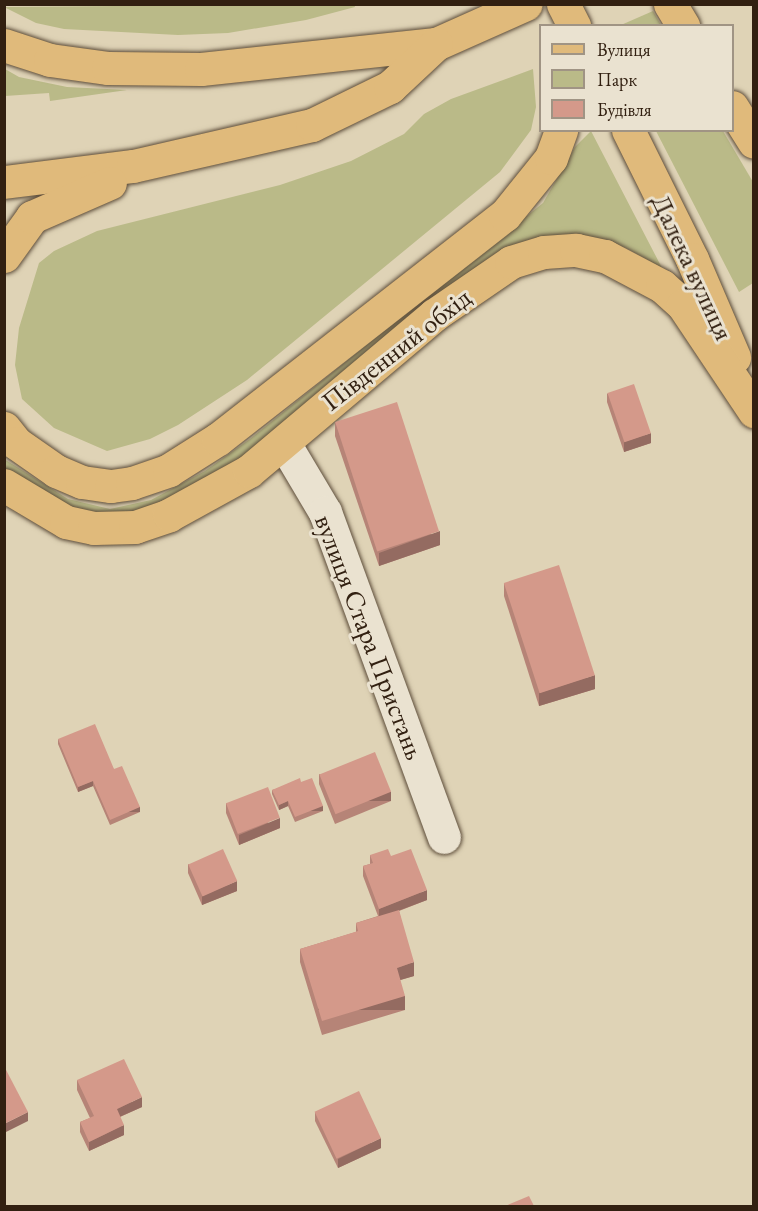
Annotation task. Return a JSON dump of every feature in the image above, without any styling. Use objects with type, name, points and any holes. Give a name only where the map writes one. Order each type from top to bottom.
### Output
[{"type":"main road","points":[[4,45],[50,60],[108,68],[201,69],[436,44],[526,4]]},
{"type":"main road","points":[[670,4],[682,24]]},
{"type":"main road","points":[[4,256],[32,217],[96,187],[218,149],[312,125],[390,87],[436,44]]},
{"type":"main road","points":[[734,110],[753,142]]},
{"type":"main road","name":"Південний обхід","points":[[4,428],[16,443],[50,466],[82,482],[111,486],[169,470],[218,439],[505,215],[551,158],[560,132]]},
{"type":"main road","name":"Далека вулиця","points":[[629,132],[717,314],[753,409]]},
{"type":"main road","points":[[4,182],[133,166],[218,149]]},
{"type":"main road","name":"Південний обхід","points":[[4,485],[66,522],[94,528],[135,528],[169,515],[249,471],[434,315],[511,262],[543,252],[576,250],[606,256],[662,286],[683,304],[753,409]]},
{"type":"street","name":"вулиця Стара Пристань","points":[[284,443],[325,512],[444,837]]},
{"type":"green space","points":[[354,4],[355,7],[306,20],[228,33],[178,35],[64,29],[36,23],[4,7]]},
{"type":"green space","points":[[653,11],[660,24],[623,24]]},
{"type":"green space","points":[[5,69],[19,77],[67,87],[127,90],[50,101],[49,93],[5,96]]},
{"type":"green space","points":[[533,69],[536,107],[531,130],[500,172],[247,380],[178,425],[150,439],[107,451],[54,428],[22,399],[15,365],[19,328],[39,263],[54,251],[97,231],[280,185],[351,161],[404,134],[424,114],[451,99]]},
{"type":"green space","points":[[592,132],[662,268],[626,248],[574,236],[228,467],[137,514],[76,511],[5,469],[4,459],[68,499],[110,509],[151,500],[205,471],[250,439],[543,203],[575,147]]},
{"type":"green space","points":[[657,132],[724,132],[753,182],[753,283],[739,292]]},
{"type":"building","points":[[634,384],[651,433],[624,442],[608,393]]},
{"type":"building","points":[[397,402],[439,531],[377,551],[335,422]]},
{"type":"building","points":[[559,565],[595,675],[540,693],[504,583]]},
{"type":"building","points":[[95,724],[114,769],[122,766],[140,807],[110,820],[93,781],[78,787],[58,739]]},
{"type":"building","points":[[375,752],[391,792],[335,814],[319,774]]},
{"type":"building","points":[[300,778],[301,782],[312,778],[323,806],[295,817],[288,801],[279,805],[272,790]]},
{"type":"building","points":[[268,787],[280,818],[238,834],[226,803]]},
{"type":"building","points":[[223,849],[237,881],[203,896],[188,864]]},
{"type":"building","points":[[388,849],[391,856],[411,849],[427,890],[379,909],[363,866],[373,863],[370,855]]},
{"type":"building","points":[[399,910],[414,962],[397,968],[405,996],[322,1021],[300,949],[358,931],[356,923]]},
{"type":"building","points":[[124,1059],[142,1097],[117,1109],[124,1125],[89,1142],[80,1122],[94,1116],[77,1080]]},
{"type":"building","points":[[4,1066],[28,1112],[4,1124]]},
{"type":"building","points":[[359,1091],[381,1138],[337,1159],[315,1112]]},
{"type":"building","points":[[529,1196],[534,1206],[505,1206]]}]
